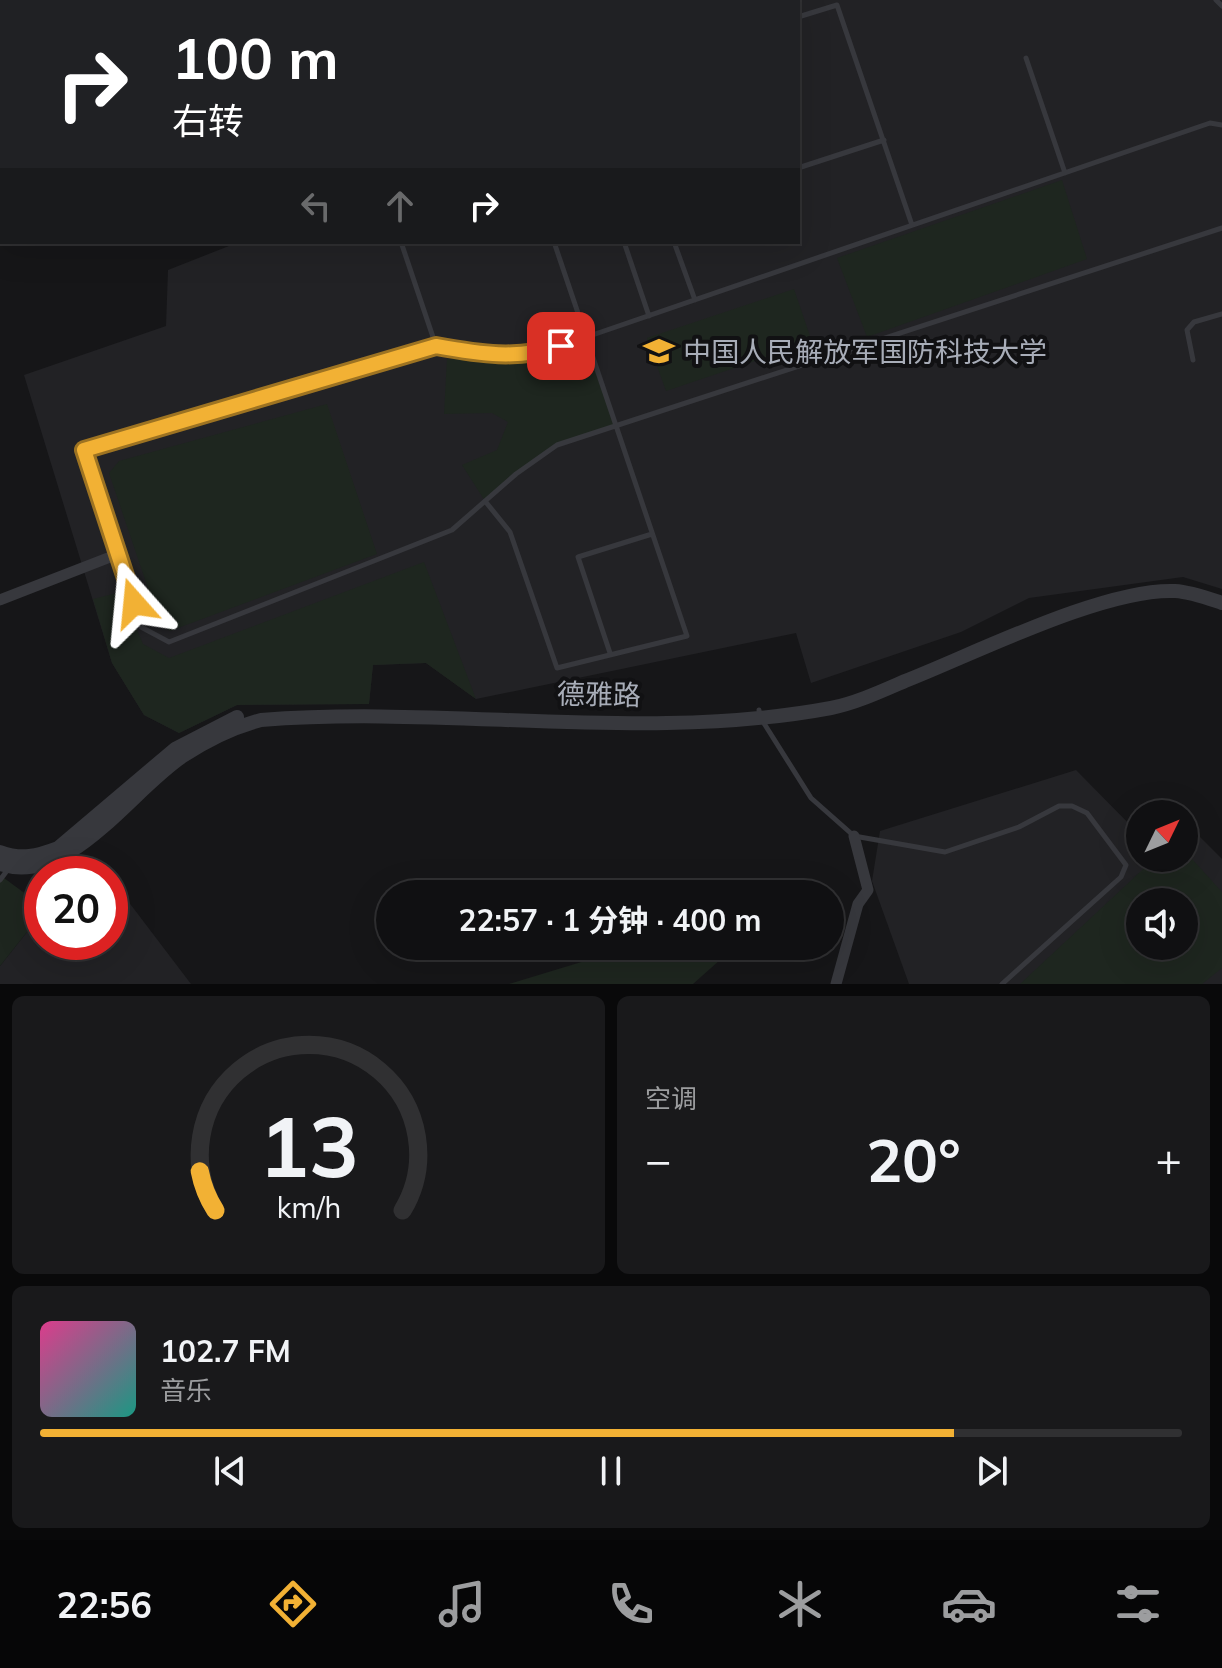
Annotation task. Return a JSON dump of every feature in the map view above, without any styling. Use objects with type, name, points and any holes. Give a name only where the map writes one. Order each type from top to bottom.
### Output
[{"type":"street","points":[[0,600],[118,554]]},
{"type":"street","name":"德雅路","points":[[0,852],[14,857],[35,856],[58,848],[175,749],[245,714],[503,709],[759,714],[834,701],[1072,607],[1136,589],[1175,585],[1222,596]]},
{"type":"street","name":"德雅路","points":[[5,866],[27,868],[62,858],[182,757],[236,727],[261,720],[502,718],[642,721],[834,708],[1076,613],[1140,594],[1175,591],[1222,603]]},
{"type":"street","points":[[836,984],[858,904],[868,890],[854,836]]},
{"type":"lane","points":[[1216,0],[1222,6]]},
{"type":"lane","points":[[800,16],[837,5],[912,225]]},
{"type":"lane","points":[[1026,58],[1065,173]]},
{"type":"lane","points":[[1222,125],[1210,123],[537,354],[493,357],[436,346],[84,450],[141,627],[169,642],[452,530],[557,445],[1222,228]]},
{"type":"lane","points":[[800,167],[884,140]]},
{"type":"lane","points":[[402,244],[436,346]]},
{"type":"lane","points":[[485,501],[510,532],[557,668],[687,636],[555,244]]},
{"type":"lane","points":[[625,244],[649,316]]},
{"type":"lane","points":[[675,244],[695,300]]},
{"type":"lane","points":[[1193,360],[1187,330],[1194,322],[1222,314]]},
{"type":"lane","points":[[610,653],[578,557],[652,534]]},
{"type":"lane","points":[[759,714],[811,798],[854,836],[945,852],[1019,827],[1059,806],[1072,806],[1087,813],[1121,854],[1126,865],[1121,877],[1002,984]]},
{"type":"lane","points":[[0,880],[5,866]]},
{"type":"shaded area","name":"中国人民解放军国防科技大学","points":[[800,0],[1222,0],[1222,589],[1183,577],[1029,598],[961,632],[811,683],[796,633],[476,699],[426,663],[373,665],[369,704],[237,705],[179,733],[144,715],[112,663],[24,375],[166,326],[168,270],[234,244],[800,244]]},
{"type":"shaded area","points":[[1062,180],[1087,259],[867,337],[837,258]]},
{"type":"shaded area","points":[[794,289],[812,342],[666,391],[647,338]]},
{"type":"shaded area","points":[[585,338],[616,428],[557,445],[485,501],[462,465],[497,450],[508,422],[492,413],[444,414],[447,359],[537,354]]},
{"type":"shaded area","points":[[327,404],[377,554],[170,631],[159,621],[109,473],[119,461]]},
{"type":"shaded area","points":[[424,562],[476,699],[426,663],[373,665],[369,704],[237,705],[179,733],[144,715],[112,663],[93,599],[121,592],[143,644],[169,658]]},
{"type":"shaded area","points":[[1076,770],[1126,821],[1126,872],[1198,872],[1198,835],[1222,859],[1222,984],[909,984],[872,881],[880,831]]},
{"type":"shaded area","points":[[1198,865],[1222,892],[1222,968],[1202,984],[1020,984],[1140,872],[1198,872]]},
{"type":"shaded area","points":[[0,875],[24,893],[24,936],[0,966]]},
{"type":"shaded area","points":[[128,901],[191,984],[0,984],[0,966],[24,936],[24,960],[128,960]]},
{"type":"shaded area","points":[[588,960],[720,960],[693,984],[509,984]]},
{"type":"place","name":"中国人民解放军国防科技大学","points":[[659,351]]},
{"type":"route","points":[[134,603],[84,450],[436,346],[493,357],[537,354],[561,346]]}]
